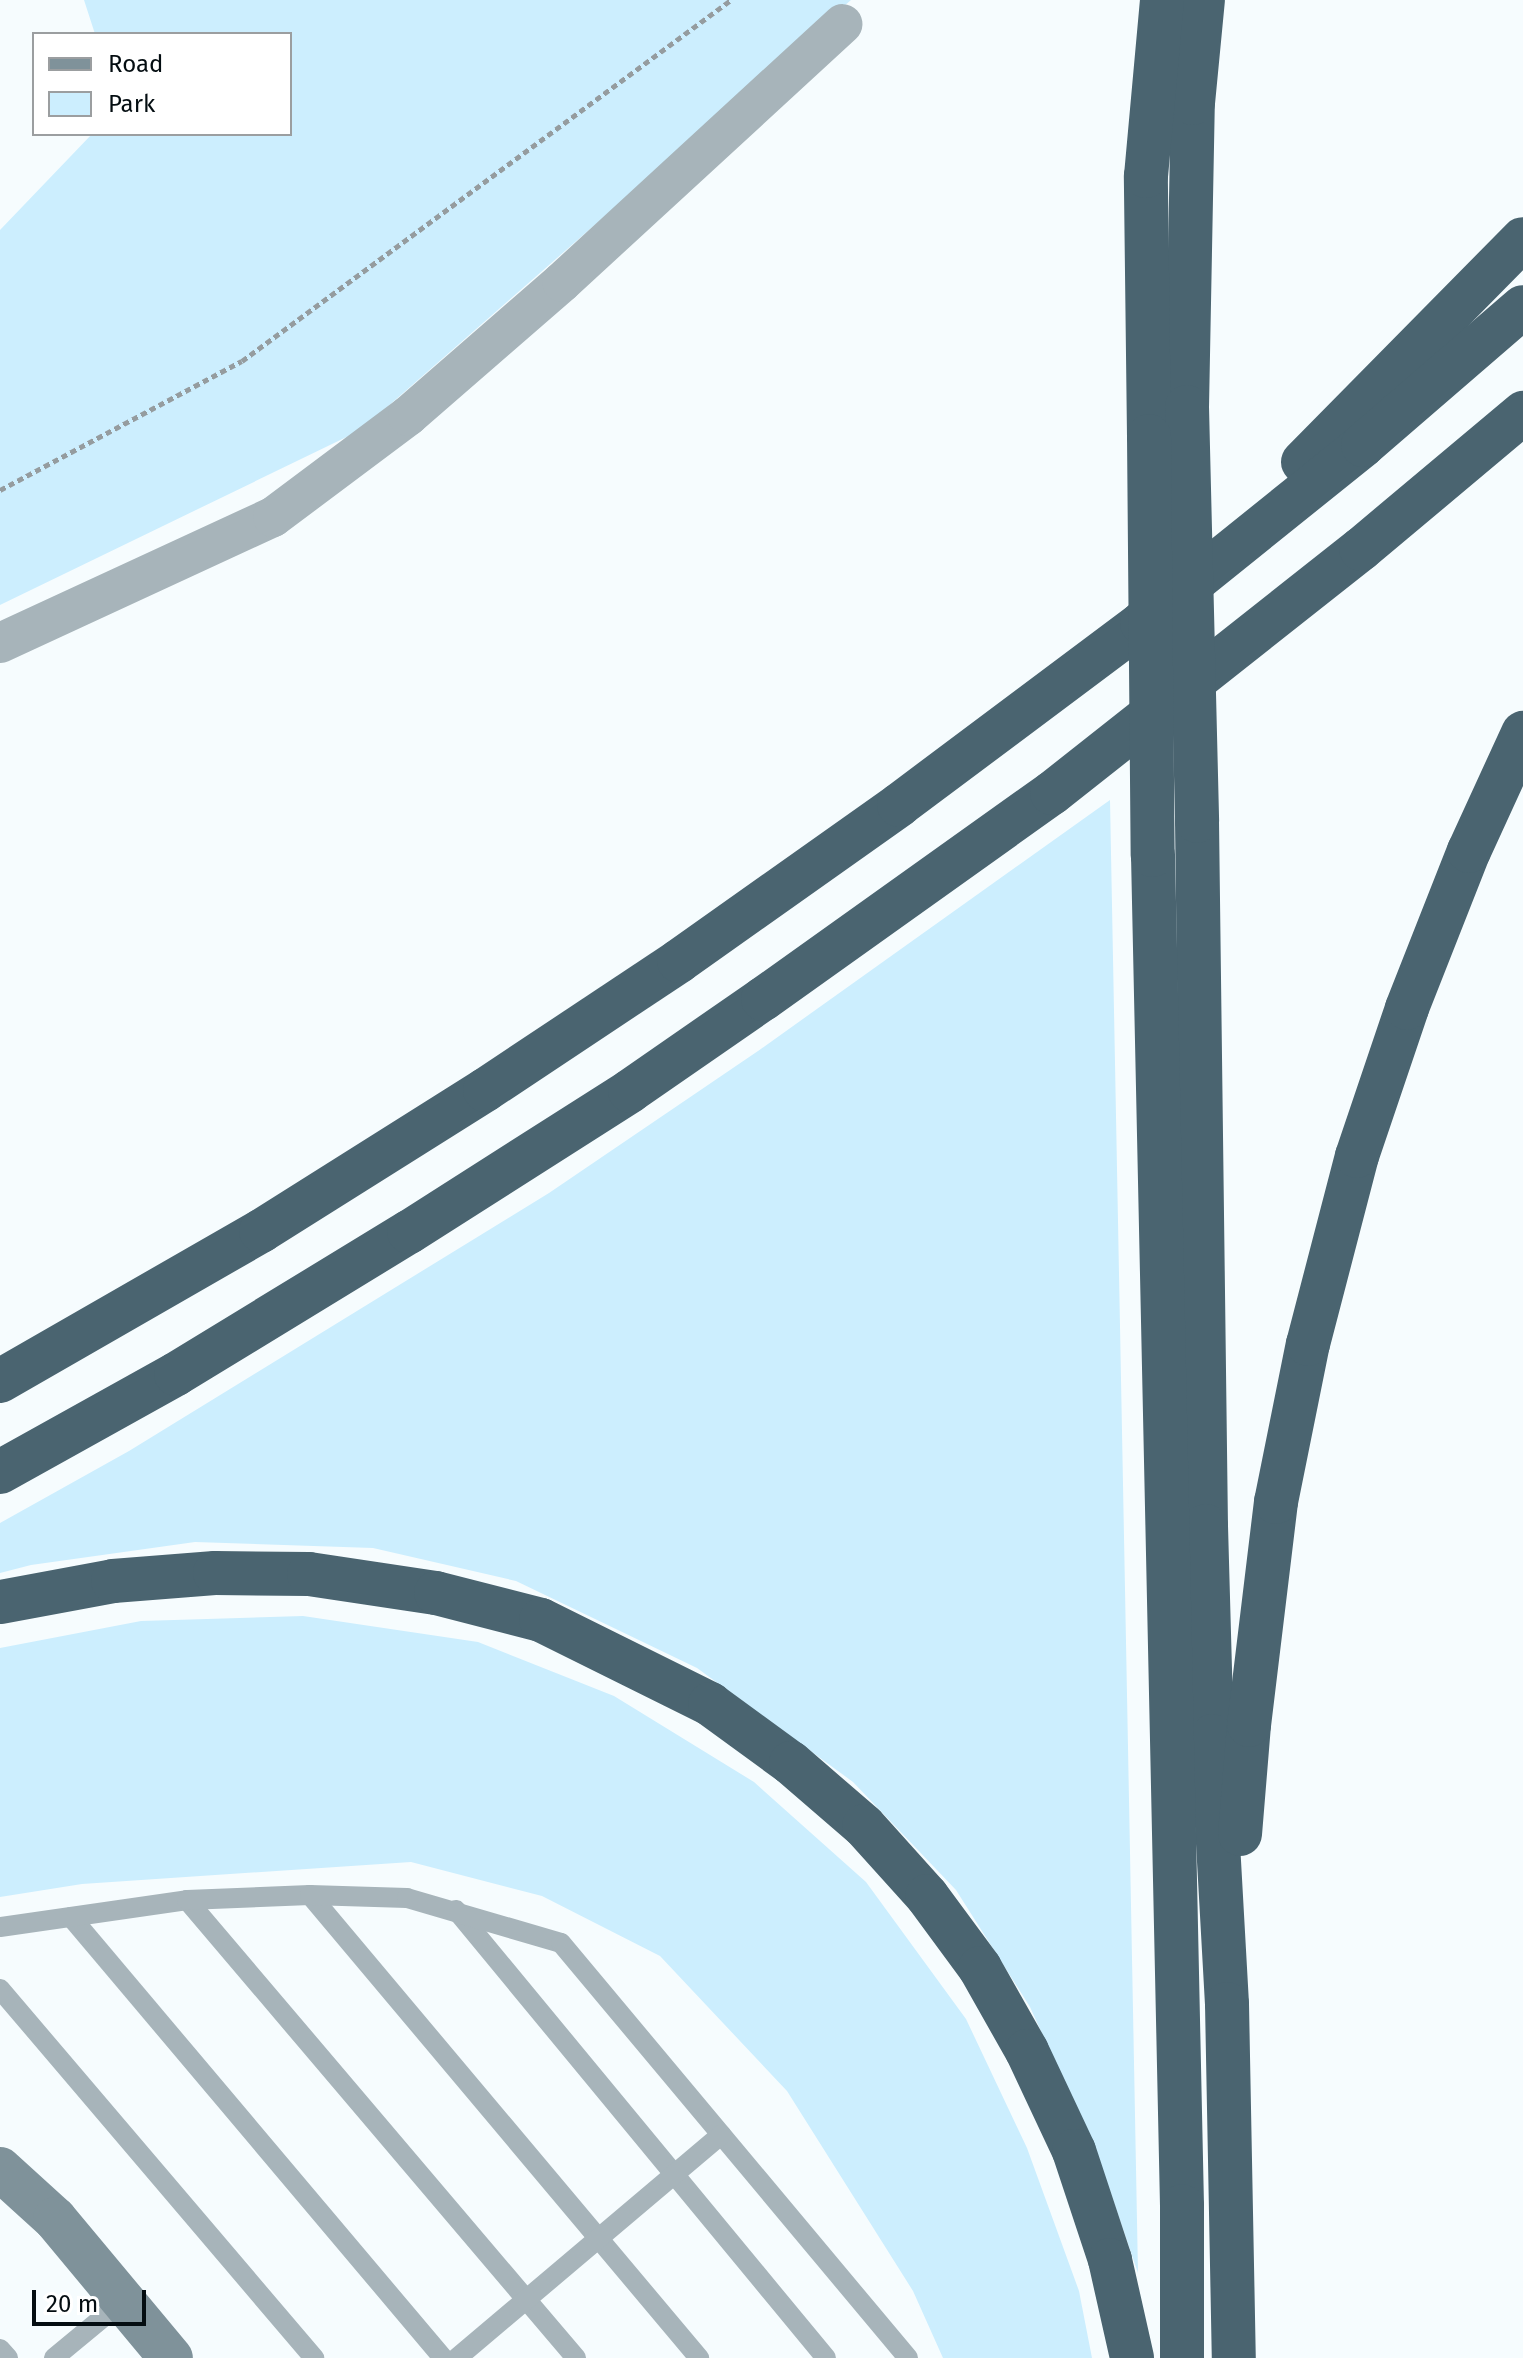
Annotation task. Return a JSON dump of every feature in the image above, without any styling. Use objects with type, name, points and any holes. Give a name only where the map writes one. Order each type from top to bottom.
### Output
[{"type":"highway","points":[[1162,0],[1146,176],[1153,855],[1182,2206],[1182,2358]]},
{"type":"highway","points":[[1203,0],[1193,103],[1187,407],[1197,821],[1206,1526],[1212,1736],[1227,2004],[1234,2358]]},
{"type":"highway","points":[[1142,623],[1523,239]]},
{"type":"highway","points":[[0,1381],[261,1231],[485,1090],[679,961],[899,805],[1142,623],[1363,445],[1523,307]]},
{"type":"highway","points":[[0,1472],[176,1374],[409,1232],[630,1091],[763,999],[1052,793],[1361,549],[1523,413]]},
{"type":"highway","points":[[1227,2004],[1249,1725],[1276,1502],[1308,1344],[1357,1156],[1407,1008],[1469,851],[1523,733]]},
{"type":"highway","points":[[0,1602],[113,1581],[215,1573],[309,1574],[436,1593],[541,1620],[710,1704],[791,1763],[864,1826],[927,1896],[980,1968],[1027,2051],[1074,2151],[1110,2260],[1132,2358]]},
{"type":"main road","points":[[0,2169],[55,2219],[171,2358]]},
{"type":"street","points":[[0,643],[273,517],[408,416],[574,271],[843,24]]},
{"type":"lane","points":[[310,1895],[699,2358]]},
{"type":"lane","points":[[0,1927],[187,1900],[310,1895],[407,1898],[561,1943],[908,2358]]},
{"type":"lane","points":[[187,1900],[576,2358]]},
{"type":"lane","points":[[456,1910],[826,2358]]},
{"type":"lane","points":[[71,1917],[443,2358]]},
{"type":"lane","points":[[0,1989],[314,2358]]},
{"type":"lane","points":[[457,2358],[721,2135]]},
{"type":"lane","points":[[54,2358],[123,2301]]},
{"type":"lane","points":[[0,2349],[8,2358]]},
{"type":"path","points":[[0,490],[242,361],[731,0]]},
{"type":"green space","points":[[84,0],[851,0],[361,430],[0,605],[0,230],[90,136],[292,136],[292,32],[94,32]]},
{"type":"green space","points":[[1110,800],[1138,2273],[1099,2159],[1030,2007],[956,1890],[853,1782],[697,1668],[516,1581],[373,1548],[195,1542],[31,1565],[0,1573],[0,1523],[129,1451],[549,1193],[758,1051]]},
{"type":"green space","points":[[303,1616],[478,1642],[614,1696],[754,1782],[866,1882],[966,2019],[1027,2148],[1079,2291],[1092,2358],[943,2358],[913,2291],[787,2091],[660,1956],[542,1896],[411,1862],[82,1884],[0,1897],[0,1648],[141,1621]]}]
